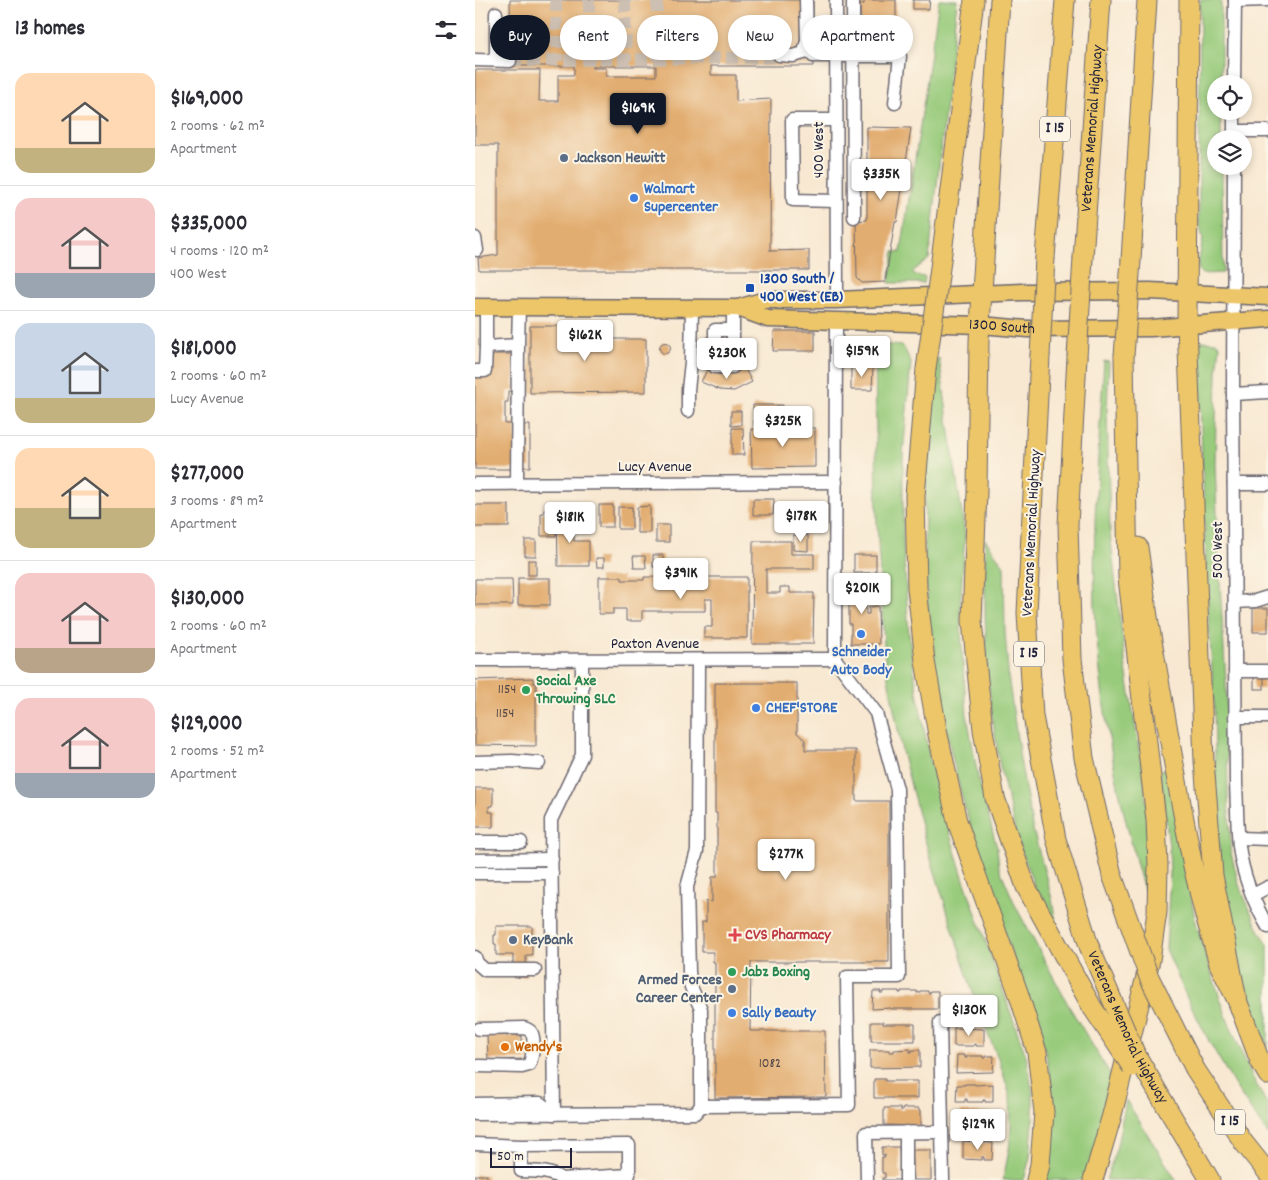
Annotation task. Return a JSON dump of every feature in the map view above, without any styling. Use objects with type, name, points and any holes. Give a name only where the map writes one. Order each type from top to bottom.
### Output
[{"type":"highway","points":[[974,0],[926,369],[915,496],[917,588],[925,661],[938,735],[957,821],[1019,995],[1037,1052],[1044,1112],[1040,1165],[1036,1180]]},
{"type":"highway","points":[[1000,0],[981,325],[972,621],[983,730],[995,798],[1027,887],[1092,1007],[1209,1179]]},
{"type":"highway","name":"Veterans Memorial Highway","points":[[1065,0],[1045,258],[1027,614],[1033,716],[1056,839],[1089,946],[1135,1053],[1165,1112]]},
{"type":"highway","name":"Veterans Memorial Highway","points":[[1101,0],[1083,258],[1068,525],[1072,659],[1084,758],[1112,875],[1149,976],[1195,1069],[1244,1143],[1268,1173]]},
{"type":"highway","points":[[1093,1180],[1149,960],[1157,912],[1158,865],[1156,820],[1128,578],[1125,452],[1124,356],[1147,0]]},
{"type":"highway","points":[[1189,0],[1187,325],[1204,761],[1213,876],[1237,1000]]},
{"type":"highway","points":[[1125,452],[1133,490],[1137,539],[1149,624],[1193,866],[1219,964],[1237,1000],[1260,1061],[1268,1075]]},
{"type":"main road","name":"1300 South","points":[[481,307],[736,308],[765,300],[837,300],[1121,291],[1268,297]]},
{"type":"main road","points":[[754,315],[765,308],[814,308],[837,300]]},
{"type":"main road","name":"1300 South","points":[[736,308],[768,319],[981,325],[1028,329],[1151,328],[1268,319]]},
{"type":"street","points":[[792,56],[804,53],[807,40],[807,0]]},
{"type":"street","name":"400 West","points":[[836,0],[836,15]]},
{"type":"street","points":[[853,0],[853,15]]},
{"type":"street","points":[[1234,75],[1235,0],[1268,0]]},
{"type":"street","points":[[475,60],[490,60]]},
{"type":"street","name":"400 West","points":[[836,60],[837,300]]},
{"type":"street","points":[[854,60],[854,217]]},
{"type":"street","points":[[895,103],[900,60]]},
{"type":"street","points":[[835,120],[792,120],[793,200],[836,200]]},
{"type":"street","points":[[1252,133],[1268,131]]},
{"type":"street","name":"500 West","points":[[1234,175],[1233,394],[1236,783],[1239,847],[1245,873],[1259,913],[1268,927]]},
{"type":"street","points":[[475,371],[485,371],[481,307]]},
{"type":"street","points":[[517,484],[519,307]]},
{"type":"street","points":[[688,410],[692,308]]},
{"type":"street","points":[[733,330],[736,308]]},
{"type":"street","points":[[701,1106],[849,1105],[847,977],[899,977],[897,789],[876,713],[835,659],[836,320]]},
{"type":"street","points":[[485,347],[518,345]]},
{"type":"street","points":[[1233,394],[1268,392]]},
{"type":"street","name":"Lucy Avenue","points":[[475,484],[836,482]]},
{"type":"street","points":[[1234,484],[1268,484]]},
{"type":"street","points":[[1235,602],[1255,601],[1268,597]]},
{"type":"street","name":"Paxton Avenue","points":[[475,660],[835,659]]},
{"type":"street","points":[[554,1114],[551,820],[582,755],[582,660]]},
{"type":"street","points":[[475,1114],[695,1113],[701,1106],[701,1009],[691,987],[689,972],[687,888],[697,851],[698,660]]},
{"type":"street","points":[[1235,671],[1268,671]]},
{"type":"street","points":[[1235,717],[1268,717]]},
{"type":"street","points":[[475,762],[513,761],[539,764]]},
{"type":"street","points":[[1239,838],[1268,839]]},
{"type":"street","points":[[475,842],[521,842]]},
{"type":"street","points":[[475,860],[552,859]]},
{"type":"street","points":[[475,873],[552,873]]},
{"type":"street","points":[[1253,895],[1268,887]]},
{"type":"street","points":[[475,957],[477,963],[485,970],[535,970]]},
{"type":"street","points":[[940,1022],[943,1180]]},
{"type":"street","points":[[478,1066],[522,1067],[529,1065],[533,1059],[533,1034],[530,1030],[524,1028],[479,1029]]},
{"type":"street","points":[[475,1104],[540,1103],[554,1114]]},
{"type":"street","points":[[906,1132],[906,1180]]},
{"type":"street","points":[[867,1180],[867,1133],[942,1132]]},
{"type":"street","points":[[475,1144],[521,1146],[629,1145],[629,1176],[561,1180],[554,1173],[521,1171],[521,1146]]},
{"type":"green space","points":[[939,0],[957,0],[929,259],[912,272],[917,276],[925,277],[924,283],[889,283],[894,252],[901,252]]},
{"type":"green space","points":[[1200,0],[1221,0],[1221,75],[1207,75],[1207,120],[1221,120],[1221,130],[1207,130],[1207,175],[1222,175],[1223,273],[1202,274],[1199,271],[1198,265],[1203,239],[1199,223]]},
{"type":"green space","points":[[1201,341],[1216,342],[1220,346],[1217,373],[1215,464],[1226,682],[1231,853],[1239,885],[1257,926],[1268,945],[1268,1048],[1246,989],[1237,956],[1224,895],[1216,819],[1214,703],[1207,592],[1198,346]]},
{"type":"green space","points":[[875,344],[903,346],[911,362],[903,456],[903,543],[909,635],[917,692],[941,805],[963,877],[1027,1059],[1033,1095],[1033,1124],[1030,1157],[1024,1180],[1003,1180],[1011,1127],[1010,1096],[999,1060],[980,1016],[924,837],[902,751],[885,662],[877,524]]},
{"type":"green space","points":[[939,358],[965,535],[960,608],[967,715],[978,777],[997,848],[999,867],[1016,907],[1070,1008],[1113,1079],[1087,1180],[1045,1180],[1052,1147],[1053,1114],[1051,1081],[1045,1049],[973,835],[958,780],[942,708],[928,610],[925,548],[926,486],[933,361]]},
{"type":"green space","points":[[1104,361],[1109,362],[1107,410],[1110,534],[1126,669],[1144,779],[1152,866],[1149,903],[1117,784],[1099,667],[1094,577],[1095,515]]},
{"type":"green space","points":[[985,539],[1004,566],[1005,633],[1009,683],[1020,759],[1032,826],[1052,899],[1057,929],[1041,905],[1017,838],[1000,767],[987,667]]},
{"type":"green space","points":[[1168,768],[1195,919],[1228,1021],[1252,1076],[1268,1106],[1268,1135],[1235,1086],[1209,1041],[1187,998],[1166,949],[1170,874],[1169,847],[1160,770]]},
{"type":"green space","points":[[1126,1100],[1176,1180],[1106,1180],[1117,1146]]},
{"type":"building","name":"Walmart Supercenter","points":[[510,0],[813,0],[813,15],[802,15],[802,60],[813,60],[813,66],[711,66],[711,75],[736,75],[736,101],[771,99],[770,251],[809,250],[809,270],[479,270],[478,258],[498,255],[498,145],[475,145],[475,70],[540,70],[539,101],[558,101],[558,75],[574,75],[574,66],[511,66],[511,60],[550,60],[550,15],[510,15]],"holes":[[[593,66],[656,66],[656,76],[606,76],[606,68],[593,68]]]},
{"type":"building","points":[[864,0],[896,0],[896,15],[860,15],[860,4],[864,4]]},
{"type":"building","points":[[913,0],[930,0],[929,9],[913,9]]},
{"type":"building","points":[[867,127],[911,128],[897,222],[895,222],[885,282],[862,283],[857,278],[856,221],[867,220]]},
{"type":"building","points":[[530,326],[587,326],[587,339],[646,339],[646,392],[530,393]]},
{"type":"building","points":[[774,331],[815,331],[815,351],[773,351]]},
{"type":"building","points":[[665,342],[671,348],[665,354],[659,348]]},
{"type":"building","points":[[495,354],[514,354],[514,391],[508,391],[508,402],[505,402],[505,424],[516,424],[516,469],[475,469],[475,376],[489,376],[489,361]]},
{"type":"building","points":[[744,367],[752,382],[734,391],[720,390],[701,382],[707,370],[725,375],[725,372],[733,372]]},
{"type":"building","points":[[851,367],[873,367],[872,390],[851,390]]},
{"type":"building","points":[[753,405],[783,405],[783,426],[754,426]]},
{"type":"building","points":[[731,411],[741,411],[741,425],[731,426]]},
{"type":"building","points":[[519,425],[530,425],[530,467],[518,467]]},
{"type":"building","points":[[732,428],[743,428],[744,455],[732,455]]},
{"type":"building","points":[[815,428],[815,467],[752,468],[751,429]]},
{"type":"building","points":[[753,499],[774,499],[773,515],[753,515]]},
{"type":"building","points":[[475,505],[509,505],[509,527],[475,527]]},
{"type":"building","points":[[599,505],[613,505],[613,527],[599,527]]},
{"type":"building","points":[[650,506],[650,533],[637,533],[637,507]]},
{"type":"building","points":[[618,507],[632,507],[632,529],[618,529]]},
{"type":"building","points":[[544,510],[556,510],[556,536],[541,536],[541,513],[544,513]]},
{"type":"building","points":[[557,513],[574,513],[574,541],[589,541],[589,566],[558,566]]},
{"type":"building","points":[[656,525],[669,525],[669,542],[656,542]]},
{"type":"building","points":[[793,535],[808,535],[808,551],[793,550]]},
{"type":"building","points":[[525,540],[536,540],[536,556],[525,556]]},
{"type":"building","points":[[753,541],[791,541],[791,554],[814,554],[814,569],[766,569],[766,593],[780,593],[780,587],[790,587],[790,593],[814,593],[813,644],[752,644]]},
{"type":"building","points":[[653,555],[663,555],[663,567],[653,567]]},
{"type":"building","points":[[854,555],[876,555],[876,573],[854,573]]},
{"type":"building","points":[[633,556],[645,556],[646,568],[634,568]]},
{"type":"building","points":[[596,558],[604,558],[604,567],[597,567]]},
{"type":"building","points":[[528,560],[536,560],[536,575],[528,575]]},
{"type":"building","points":[[599,577],[622,577],[622,580],[644,580],[644,577],[747,577],[747,638],[704,638],[704,627],[712,627],[712,599],[705,599],[705,611],[642,611],[642,621],[626,621],[626,609],[613,609],[613,614],[599,614]]},
{"type":"building","points":[[518,578],[550,578],[550,605],[518,605]]},
{"type":"building","points":[[849,578],[866,578],[866,614],[869,614],[869,607],[878,606],[879,644],[851,644]]},
{"type":"building","points":[[475,579],[512,579],[513,605],[475,605]]},
{"type":"building","points":[[1253,608],[1268,608],[1268,632],[1253,632]]},
{"type":"building","points":[[1254,677],[1264,677],[1264,689],[1254,689]]},
{"type":"building","points":[[533,678],[533,683],[536,683],[536,746],[475,745],[475,680]]},
{"type":"building","points":[[715,683],[797,683],[797,733],[805,740],[805,750],[856,750],[856,801],[889,801],[889,962],[751,962],[750,1031],[825,1031],[826,1097],[715,1098],[715,962],[713,962],[713,952],[702,952],[702,922],[706,922],[706,901],[712,902],[712,877],[717,877]]},
{"type":"building","points":[[475,788],[493,788],[493,806],[489,806],[489,812],[493,812],[493,827],[475,827]]},
{"type":"building","name":"KeyBank","points":[[496,926],[532,926],[532,955],[526,955],[526,977],[513,977],[513,955],[496,955],[494,935],[496,935]]},
{"type":"building","points":[[873,991],[881,991],[880,993],[883,993],[883,991],[899,991],[901,993],[901,991],[917,991],[919,993],[920,991],[928,991],[930,993],[930,991],[938,991],[938,1009],[872,1009]]},
{"type":"building","points":[[871,1022],[915,1024],[915,1041],[871,1041]]},
{"type":"building","points":[[954,1028],[984,1029],[984,1046],[976,1046],[974,1044],[974,1046],[954,1046]]},
{"type":"building","name":"Wendy's","points":[[499,1033],[506,1033],[506,1036],[517,1033],[517,1036],[522,1036],[522,1051],[527,1051],[527,1059],[488,1060],[487,1034],[499,1035]]},
{"type":"building","points":[[910,1049],[910,1052],[912,1050],[920,1050],[920,1067],[870,1068],[870,1050],[889,1050],[889,1052],[894,1052],[894,1050]]},
{"type":"building","points":[[957,1055],[965,1055],[965,1058],[967,1056],[983,1056],[983,1058],[986,1058],[986,1056],[994,1056],[993,1072],[956,1073]]},
{"type":"building","points":[[874,1079],[918,1081],[918,1098],[874,1098]]},
{"type":"building","points":[[993,1084],[993,1102],[985,1102],[983,1100],[983,1102],[967,1102],[967,1099],[965,1099],[965,1102],[956,1102],[957,1085]]},
{"type":"building","points":[[884,1108],[900,1108],[900,1110],[903,1110],[903,1108],[919,1108],[921,1110],[921,1126],[884,1125]]},
{"type":"building","points":[[961,1112],[981,1112],[983,1114],[983,1112],[991,1112],[991,1129],[961,1130]]},
{"type":"building","points":[[963,1141],[993,1143],[992,1160],[984,1160],[984,1157],[982,1157],[982,1160],[963,1159]]},
{"type":"building","points":[[882,1147],[899,1147],[901,1180],[882,1180],[882,1178],[885,1178],[885,1173],[882,1173],[882,1157],[885,1157],[885,1155],[882,1155]]},
{"type":"building","points":[[912,1150],[931,1150],[931,1180],[914,1180]]},
{"type":"building","points":[[475,1175],[487,1175],[487,1180],[475,1180]]},
{"type":"tunnel","points":[[556,0],[557,61]]},
{"type":"tunnel","points":[[589,0],[589,15]]},
{"type":"tunnel","points":[[625,0],[625,15]]},
{"type":"tunnel","points":[[657,0],[657,15]]},
{"type":"tunnel","points":[[510,61],[728,58]]},
{"type":"place","name":"Jackson Hewitt","points":[[564,158]]},
{"type":"place","name":"Walmart Supercenter","points":[[634,198]]},
{"type":"place","name":"1300 South / 400 West (EB)","points":[[750,288]]},
{"type":"place","name":"Schneider Auto Body","points":[[861,634]]},
{"type":"place","name":"Social Axe Throwing SLC","points":[[526,690]]},
{"type":"place","name":"CHEF'STORE","points":[[756,708]]},
{"type":"place","name":"CVS Pharmacy","points":[[735,935]]},
{"type":"place","name":"KeyBank","points":[[513,940]]},
{"type":"place","name":"Jabz Boxing","points":[[732,972]]},
{"type":"place","name":"Armed Forces Career Center","points":[[732,989]]},
{"type":"place","name":"Sally Beauty","points":[[732,1013]]},
{"type":"place","name":"Wendy's","points":[[505,1047]]}]
